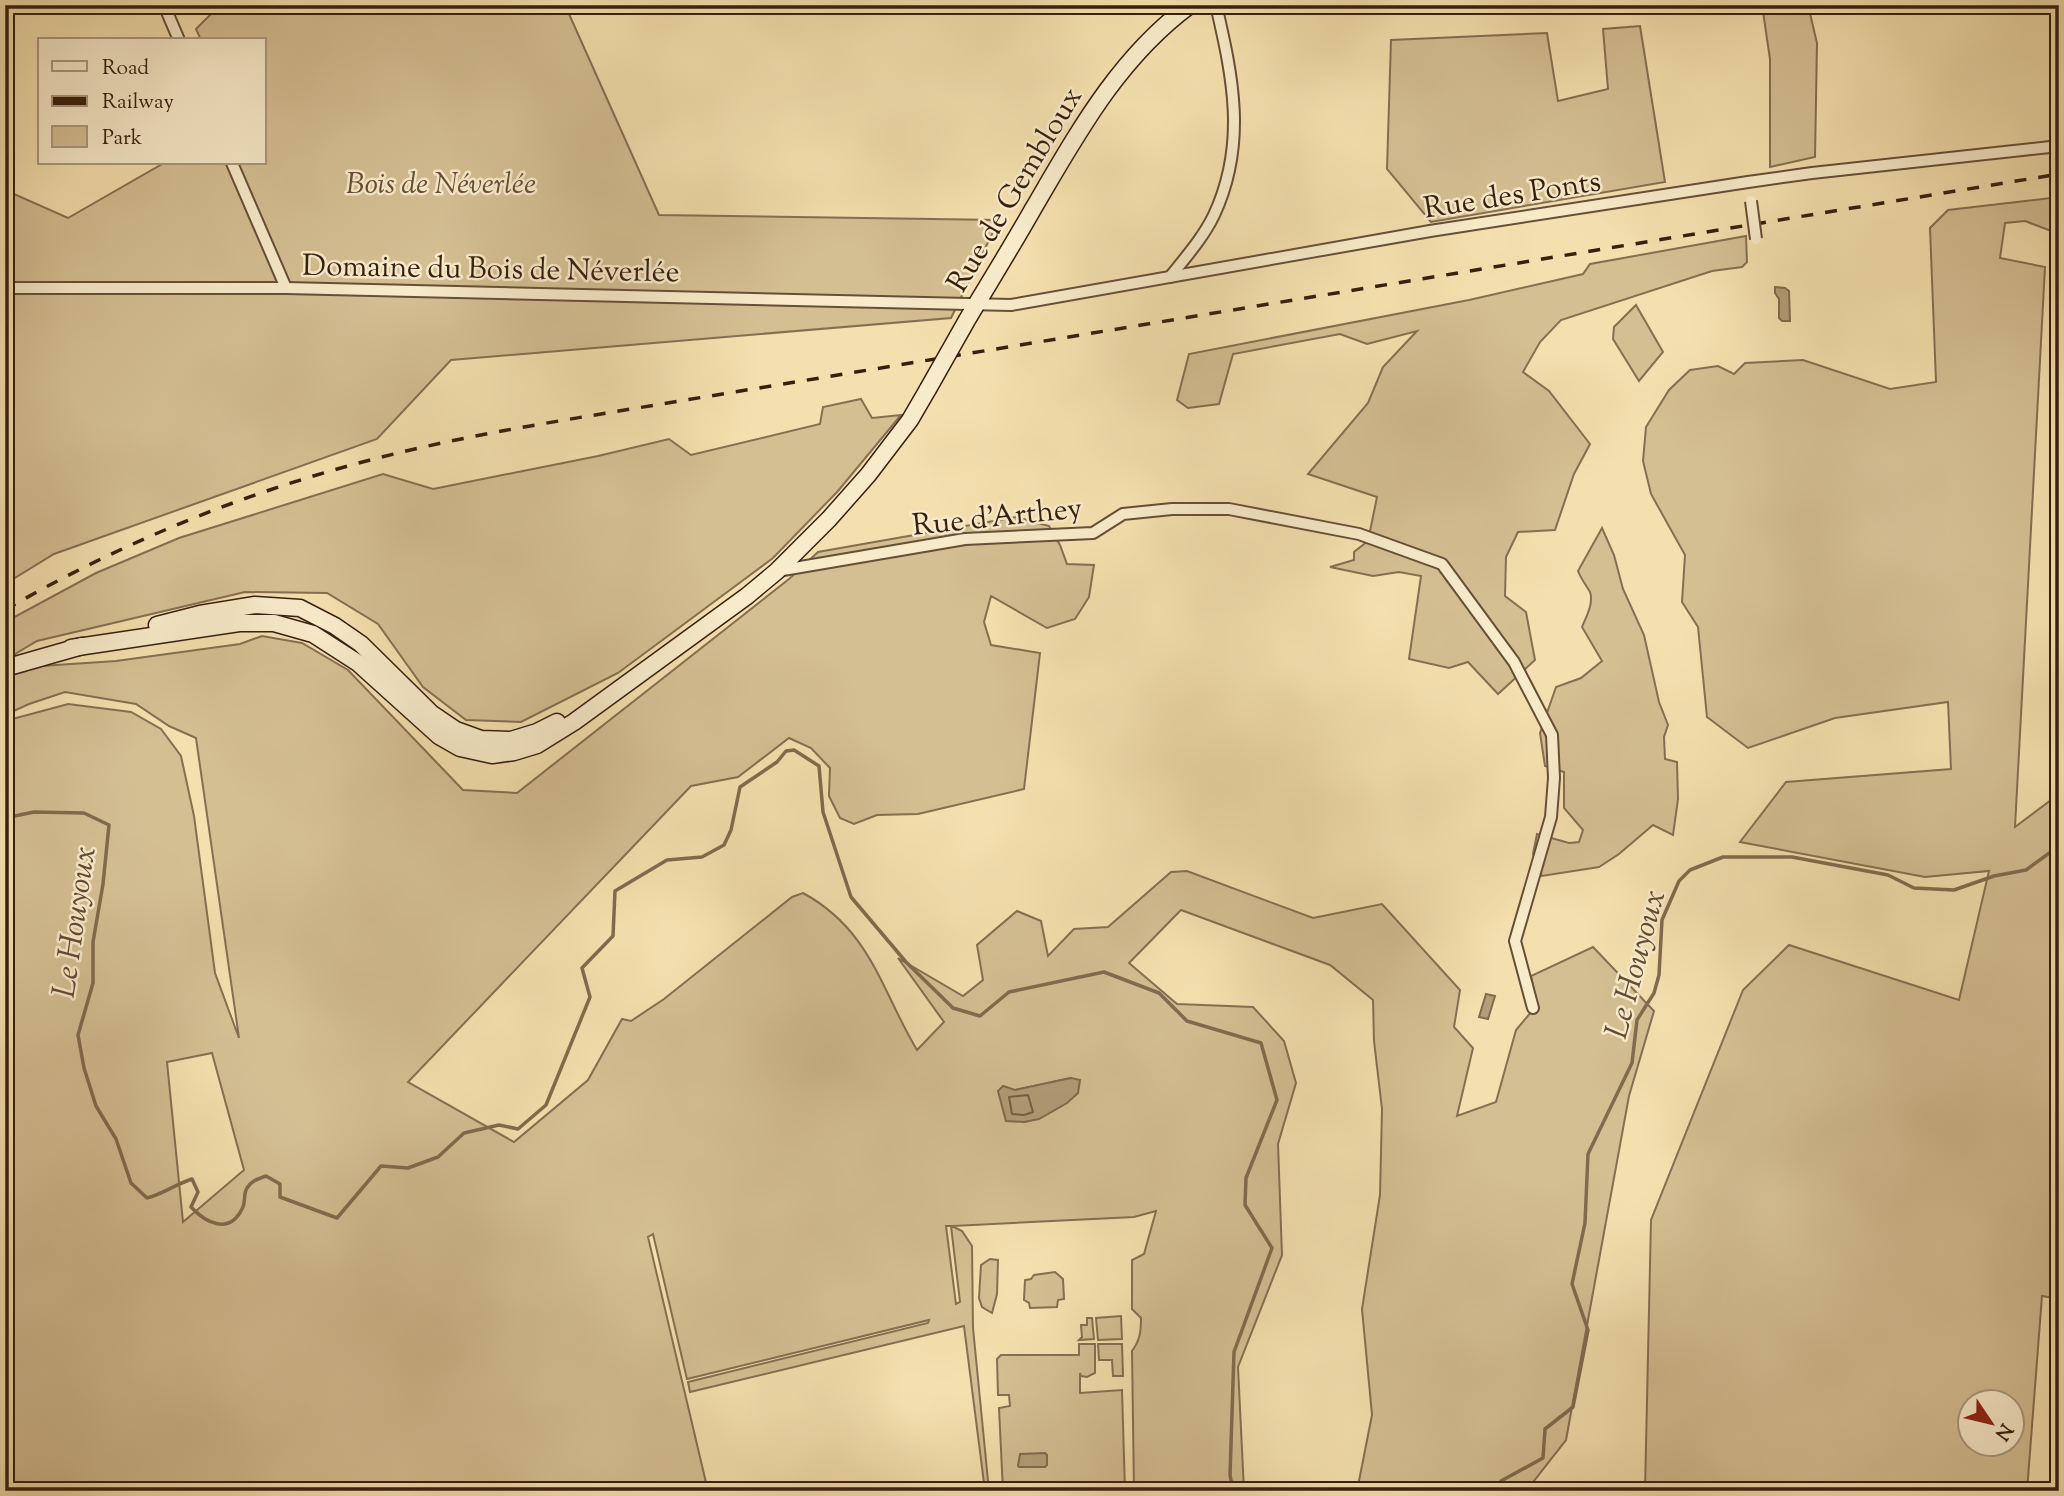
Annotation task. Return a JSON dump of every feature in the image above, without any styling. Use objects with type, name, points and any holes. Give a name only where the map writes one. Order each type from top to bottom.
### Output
[{"type":"main road","name":"Rue de Gembloux","points":[[5,668],[71,648],[239,623],[274,623],[313,634],[358,663],[439,736],[460,748],[492,755],[537,745],[574,722],[747,596],[777,571],[829,519],[868,475],[910,420],[1069,145],[1105,90],[1143,46],[1189,5]]},
{"type":"street","points":[[163,5],[178,38]]},
{"type":"street","points":[[1170,277],[1214,216],[1227,179],[1236,123],[1229,60],[1216,5]]},
{"type":"street","name":"Rue des Ponts","points":[[976,304],[1011,305],[1430,231],[1748,182],[2059,146]]},
{"type":"street","points":[[232,164],[286,288]]},
{"type":"street","points":[[1748,182],[1756,239]]},
{"type":"street","name":"Domaine du Bois de Néverlée","points":[[5,288],[286,288],[976,304]]},
{"type":"street","name":"Rue d'Arthey","points":[[777,571],[965,539],[1093,533],[1123,514],[1172,509],[1228,509],[1359,534],[1441,564],[1514,662],[1552,735],[1554,778],[1551,817],[1515,941],[1533,1008]]},
{"type":"green space","name":"Bois de Néverlée","points":[[220,5],[565,5],[659,215],[999,220],[951,318],[451,360],[377,439],[54,554],[5,584],[5,190],[68,218],[162,164],[266,164],[266,38],[200,38],[196,29]]},
{"type":"green space","points":[[1762,5],[1808,5],[1817,43],[1815,157],[1770,167],[1770,59]]},
{"type":"green space","points":[[1640,26],[1665,182],[1431,222],[1387,169],[1391,40],[1547,33],[1558,101],[1608,89],[1603,29]]},
{"type":"green space","points":[[2059,197],[2059,234],[2025,221],[2005,223],[2000,258],[2045,267],[2015,827],[2059,794],[2059,1299],[2042,1296],[2027,1491],[1645,1491],[1651,1220],[1743,990],[1789,945],[1959,1000],[1989,871],[1925,877],[1740,842],[1786,782],[1951,769],[1948,702],[1835,718],[1748,748],[1707,717],[1698,627],[1682,602],[1685,555],[1651,494],[1643,461],[1646,427],[1669,390],[1690,370],[1718,366],[1734,374],[1745,363],[1803,360],[1890,389],[1936,382],[1930,228],[1948,210]]},
{"type":"green space","points":[[1746,236],[1747,262],[1742,267],[1712,271],[1561,320],[1540,342],[1523,372],[1549,391],[1590,444],[1574,474],[1555,530],[1518,532],[1506,557],[1505,596],[1526,612],[1535,660],[1498,694],[1468,662],[1449,668],[1409,659],[1421,576],[1399,572],[1373,576],[1330,567],[1354,560],[1354,552],[1368,541],[1377,497],[1308,474],[1368,403],[1383,367],[1417,331],[1367,344],[1340,334],[1233,354],[1219,404],[1188,408],[1177,400],[1189,354],[1469,300],[1583,274],[1590,264]]},
{"type":"green space","points":[[1636,305],[1663,352],[1639,381],[1613,339],[1614,327]]},
{"type":"green space","points":[[861,399],[872,418],[901,415],[838,491],[773,558],[618,673],[521,722],[466,720],[423,687],[378,624],[327,593],[245,592],[37,641],[5,660],[5,622],[96,573],[179,538],[383,474],[433,489],[669,439],[691,455],[820,424],[823,407]]},
{"type":"green space","points":[[1016,517],[1049,526],[1067,564],[1094,565],[1089,597],[1075,619],[1047,628],[991,596],[984,622],[991,645],[1040,653],[1024,789],[918,814],[877,815],[854,824],[840,818],[829,796],[830,768],[811,748],[789,738],[738,777],[691,786],[408,1082],[514,1142],[588,1080],[622,1019],[631,1021],[664,999],[792,897],[803,893],[826,908],[859,943],[917,1050],[944,1022],[898,958],[963,996],[983,980],[977,945],[1017,911],[1041,921],[1048,956],[1074,929],[1108,927],[1171,872],[1187,871],[1313,918],[1382,904],[1460,990],[1454,1027],[1473,1048],[1457,1116],[1496,1102],[1516,1030],[1537,1005],[1531,976],[1593,947],[1654,1011],[1629,1096],[1566,1440],[1526,1491],[1357,1491],[1372,1415],[1362,1309],[1380,1195],[1382,1109],[1374,1041],[1373,1000],[1330,965],[1181,910],[1129,963],[1177,1004],[1253,1007],[1284,1041],[1296,1083],[1278,1144],[1282,1255],[1238,1367],[1244,1491],[1134,1491],[1132,1351],[1140,1336],[1141,1318],[1132,1309],[1132,1260],[1144,1254],[1156,1211],[1134,1217],[952,1226],[962,1231],[972,1246],[973,1328],[989,1491],[985,1491],[964,1326],[690,1392],[688,1382],[928,1323],[929,1320],[687,1379],[653,1234],[648,1237],[708,1491],[5,1491],[5,721],[68,704],[131,712],[161,729],[181,756],[194,816],[215,973],[239,1038],[196,738],[169,726],[136,704],[65,692],[5,715],[5,677],[41,666],[116,661],[240,644],[262,636],[302,643],[348,670],[463,790],[517,793],[789,579],[818,552]],"holes":[[[212,1053],[244,1170],[183,1222],[167,1062]],[[1071,1078],[1078,1093],[1053,1111],[1024,1122],[1015,1090]],[[946,1226],[951,1226],[960,1302],[956,1304]]]},
{"type":"green space","points":[[1602,528],[1614,555],[1623,589],[1644,635],[1659,702],[1668,725],[1664,737],[1665,759],[1677,762],[1678,799],[1673,835],[1653,825],[1599,867],[1542,876],[1533,854],[1537,834],[1569,843],[1579,842],[1583,830],[1564,808],[1564,772],[1545,766],[1540,733],[1556,687],[1581,678],[1602,661],[1582,627],[1591,596],[1578,571]]},
{"type":"green space","points":[[990,1259],[998,1260],[997,1294],[992,1313],[982,1307],[979,1298],[981,1265]]},
{"type":"green space","points":[[1055,1272],[1063,1279],[1064,1299],[1058,1300],[1057,1307],[1030,1308],[1029,1303],[1024,1300],[1025,1280],[1034,1275]]},
{"type":"green space","points":[[1121,1316],[1122,1339],[1098,1340],[1096,1318]]},
{"type":"green space","points":[[1087,1318],[1092,1318],[1094,1339],[1079,1340],[1082,1337],[1081,1325],[1087,1325]]},
{"type":"green space","points":[[1079,1344],[1095,1344],[1095,1373],[1087,1377],[1081,1376],[1080,1373],[1080,1393],[1122,1390],[1125,1491],[1003,1491],[999,1408],[1010,1406],[1009,1395],[998,1395],[997,1359],[1001,1355],[1079,1355]]},
{"type":"green space","points":[[1098,1344],[1122,1344],[1123,1376],[1113,1376],[1112,1360],[1099,1360]]},
{"type":"water","points":[[1775,287],[1789,291],[1790,321],[1782,321],[1779,318],[1779,299]]},
{"type":"water","points":[[1486,994],[1495,996],[1488,1019],[1479,1017]]},
{"type":"water","points":[[1071,1078],[1080,1080],[1078,1093],[1067,1103],[1039,1119],[1006,1121],[998,1091],[1003,1086],[1015,1090]]},
{"type":"water","points":[[1045,1453],[1045,1467],[1018,1466],[1020,1454]]},
{"type":"waterway","name":"Le Houyoux","points":[[5,818],[34,812],[84,813],[109,825],[93,942],[93,983],[78,1035],[84,1068],[96,1106],[116,1139],[131,1183],[147,1198],[192,1179],[198,1192],[191,1207],[210,1222],[224,1224],[237,1217],[249,1185],[266,1176],[280,1184],[280,1197],[337,1218],[381,1166],[408,1168],[438,1157],[464,1133],[499,1125],[518,1129],[546,1105],[590,997],[582,968],[613,936],[615,891],[667,860],[702,857],[724,845],[731,830],[740,787],[777,762],[786,751],[794,750],[819,766],[823,812],[851,897],[906,962],[953,1008],[980,1016],[1009,992],[1104,972],[1159,993],[1187,1021],[1261,1043],[1277,1100],[1246,1178],[1245,1205],[1272,1248],[1234,1352],[1230,1475],[1233,1491]]},
{"type":"waterway","name":"Le Houyoux","points":[[1499,1491],[1501,1481],[1543,1458],[1545,1429],[1573,1407],[1588,1330],[1572,1284],[1585,1223],[1588,1154],[1632,1063],[1637,1020],[1654,993],[1659,975],[1662,920],[1679,881],[1690,870],[1723,857],[1792,857],[1888,875],[1914,888],[1954,890],[1994,876],[2026,870],[2059,846]]},
{"type":"railway","points":[[5,610],[94,562],[187,521],[329,471],[436,444],[583,417],[2059,174]]}]
